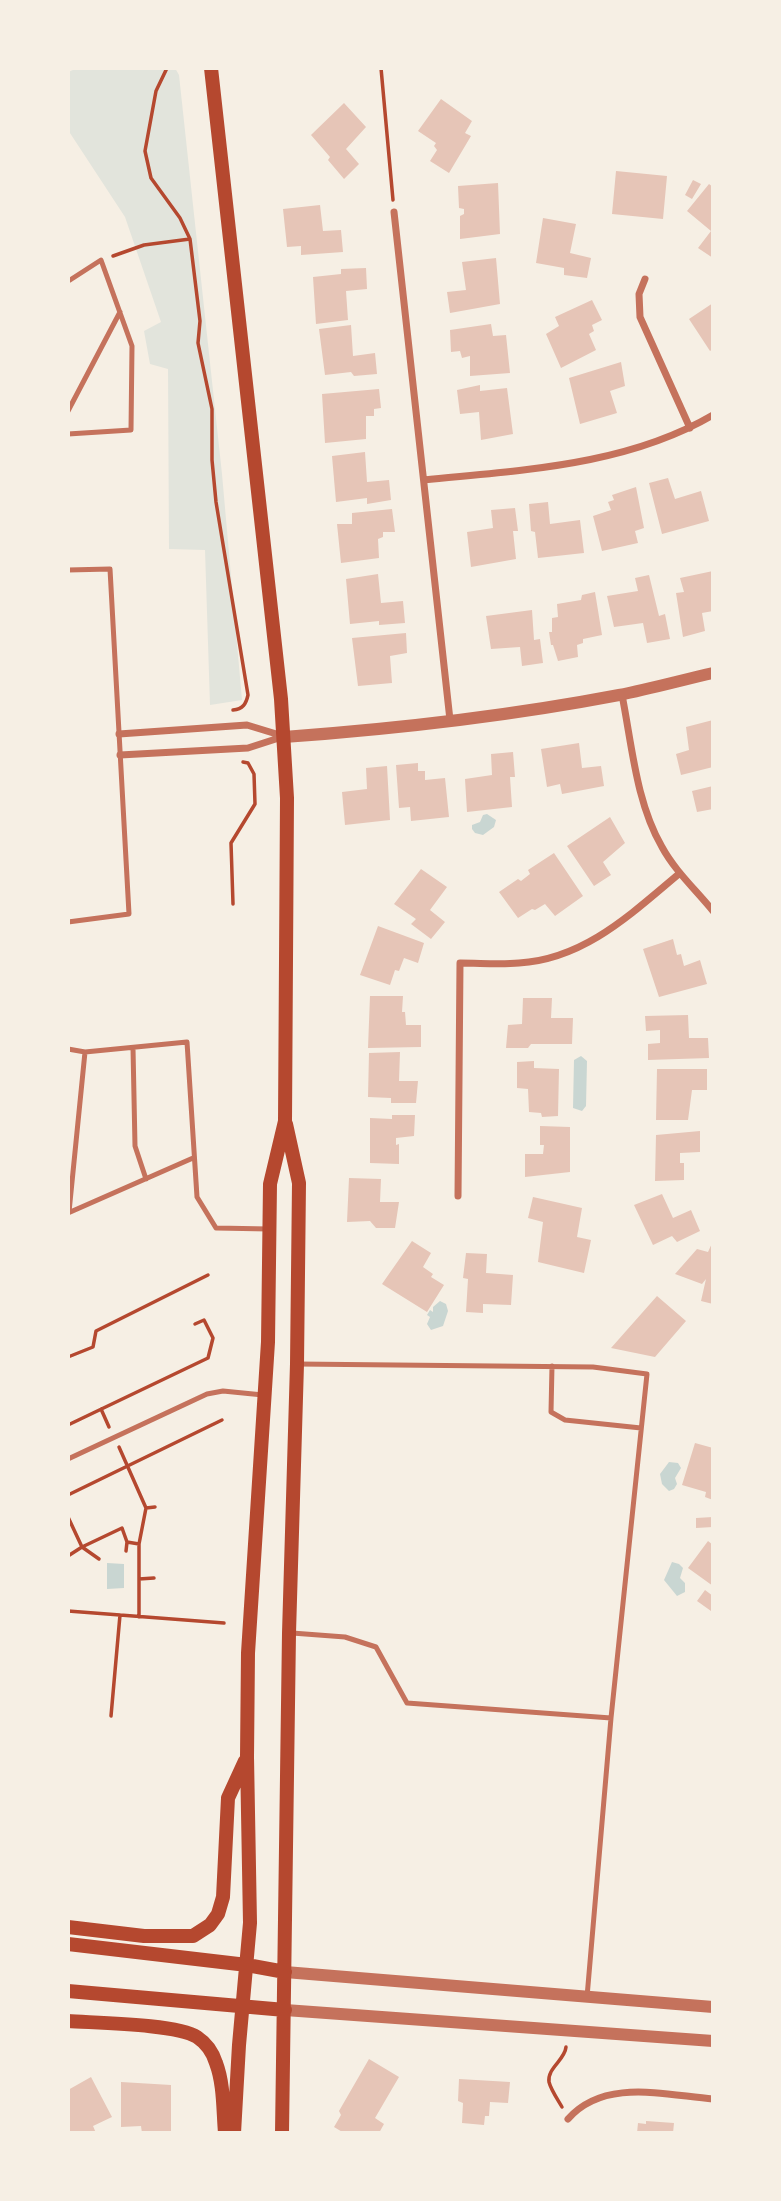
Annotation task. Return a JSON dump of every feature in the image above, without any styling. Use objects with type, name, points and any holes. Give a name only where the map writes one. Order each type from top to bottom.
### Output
[{"type":"main road","points":[[211,68],[245,360],[284,737],[287,847],[285,1121],[271,1184],[268,1342],[248,1653],[250,1923],[234,2133]]},
{"type":"main road","points":[[282,2133],[299,1183],[285,1121]]},
{"type":"main road","points":[[68,1927],[144,1936],[193,1936],[210,1925],[218,1914],[223,1897],[228,1798],[247,1757]]},
{"type":"main road","points":[[68,1944],[285,1972]]},
{"type":"main road","points":[[68,1991],[285,2010]]},
{"type":"main road","points":[[68,2021],[175,2029],[197,2037],[206,2044],[216,2062],[226,2133]]},
{"type":"street","points":[[394,212],[450,720]]},
{"type":"street","points":[[645,279],[639,294],[640,317],[690,428]]},
{"type":"street","points":[[424,480],[561,465],[606,457],[650,444],[690,428],[713,415]]},
{"type":"street","points":[[120,755],[248,748],[284,737],[450,720],[567,704],[622,695],[713,673]]},
{"type":"street","points":[[622,695],[646,812],[661,846],[713,911]]},
{"type":"street","points":[[119,734],[247,725],[284,737]]},
{"type":"street","points":[[458,1196],[460,963],[519,964],[574,951],[620,923],[680,873]]},
{"type":"street","points":[[285,1972],[713,2007]]},
{"type":"street","points":[[285,2010],[713,2041]]},
{"type":"street","points":[[568,2119],[586,2102],[614,2093],[713,2099]]},
{"type":"lane","points":[[68,434],[131,430],[132,346],[101,260],[69,281]]},
{"type":"lane","points":[[68,411],[120,312]]},
{"type":"lane","points":[[68,570],[110,569],[128,914],[68,922]]},
{"type":"lane","points":[[68,1049],[85,1052],[187,1042],[197,1198],[216,1228],[269,1228]]},
{"type":"lane","points":[[133,1048],[135,1146],[146,1179]]},
{"type":"lane","points":[[85,1052],[69,1212],[193,1158]]},
{"type":"lane","points":[[297,1364],[593,1367],[647,1374],[611,1718],[587,1997]]},
{"type":"lane","points":[[552,1366],[551,1412],[565,1420],[641,1428]]},
{"type":"lane","points":[[68,1459],[207,1394],[223,1391],[264,1395]]},
{"type":"lane","points":[[289,1633],[345,1637],[376,1647],[407,1703],[611,1718]]},
{"type":"path","points":[[167,68],[156,91],[145,151],[151,178],[180,218],[190,239],[200,321],[198,343],[212,409],[212,460],[216,502],[248,695],[246,703],[240,709],[233,710]]},
{"type":"path","points":[[381,68],[394,212]]},
{"type":"path","points":[[101,260],[144,245],[190,239]]},
{"type":"path","points":[[233,904],[231,843],[255,804],[254,774],[248,763],[239,761]]},
{"type":"path","points":[[68,1357],[93,1347],[96,1331],[208,1275]]},
{"type":"path","points":[[68,1424],[208,1357],[213,1338],[204,1320],[195,1324]]},
{"type":"path","points":[[68,1495],[222,1420]]},
{"type":"path","points":[[128,1466],[146,1508],[139,1544],[139,1617]]},
{"type":"path","points":[[146,1508],[155,1507]]},
{"type":"path","points":[[68,1517],[82,1547],[99,1559]]},
{"type":"path","points":[[68,1556],[127,1525]]},
{"type":"path","points":[[122,1528],[127,1542],[126,1551]]},
{"type":"path","points":[[127,1542],[139,1544]]},
{"type":"path","points":[[139,1579],[154,1578]]},
{"type":"path","points":[[68,1611],[224,1623]]},
{"type":"path","points":[[111,1716],[120,1615]]},
{"type":"path","points":[[567,2031],[565,2054],[549,2076],[550,2084],[568,2119]]},
{"type":"shaded area","points":[[78,68],[175,68],[179,75],[222,474],[242,700],[210,705],[205,550],[169,549],[168,369],[150,364],[144,331],[161,322],[125,217],[68,130],[68,72]]},
{"type":"shaded area","points":[[487,814],[496,820],[494,827],[483,835],[475,833],[472,825],[480,822],[483,815]]},
{"type":"shaded area","points":[[581,1056],[587,1061],[586,1106],[582,1111],[573,1108],[574,1060]]},
{"type":"shaded area","points":[[440,1301],[446,1304],[448,1311],[443,1326],[431,1330],[427,1324],[430,1317],[427,1315],[430,1310],[433,1312],[433,1307]]},
{"type":"shaded area","points":[[669,1462],[678,1463],[681,1468],[675,1478],[677,1484],[669,1491],[662,1484],[660,1474]]},
{"type":"shaded area","points":[[672,1562],[683,1568],[680,1578],[685,1583],[685,1592],[677,1596],[664,1580]]},
{"type":"shaded area","points":[[107,1563],[124,1564],[124,1588],[107,1589]]},
{"type":"building","points":[[441,99],[472,121],[465,133],[471,136],[449,173],[430,161],[437,150],[434,146],[436,143],[418,131]]},
{"type":"building","points":[[344,103],[366,127],[346,149],[359,164],[344,179],[311,135]]},
{"type":"building","points":[[616,171],[667,176],[663,219],[612,214]]},
{"type":"building","points":[[693,180],[701,184],[692,199],[685,195]]},
{"type":"building","points":[[498,183],[500,234],[460,239],[460,216],[464,214],[464,209],[459,208],[458,186]]},
{"type":"building","points":[[709,184],[713,187],[713,258],[698,248],[711,231],[687,211]]},
{"type":"building","points":[[320,205],[323,231],[341,230],[343,252],[301,255],[301,246],[287,247],[283,209]]},
{"type":"building","points":[[543,218],[576,224],[570,253],[591,258],[587,278],[564,275],[564,268],[536,263]]},
{"type":"building","points":[[496,258],[500,304],[450,313],[447,292],[466,290],[462,262]]},
{"type":"building","points":[[366,268],[367,289],[346,291],[348,320],[316,324],[313,277],[341,274],[341,269]]},
{"type":"building","points":[[592,300],[602,320],[592,325],[594,331],[589,334],[596,350],[561,368],[546,334],[559,326],[555,317]]},
{"type":"building","points":[[713,303],[713,349],[710,351],[689,319]]},
{"type":"building","points":[[491,324],[493,336],[506,335],[510,373],[470,376],[470,356],[462,358],[460,351],[451,352],[450,330]]},
{"type":"building","points":[[351,325],[353,356],[375,353],[377,374],[354,376],[351,372],[325,375],[319,329]]},
{"type":"building","points":[[621,362],[625,386],[610,391],[617,413],[580,424],[569,378]]},
{"type":"building","points":[[480,385],[480,391],[507,388],[513,434],[481,440],[479,412],[460,414],[457,390]]},
{"type":"building","points":[[379,389],[381,408],[374,409],[374,416],[366,416],[366,439],[325,443],[322,394]]},
{"type":"building","points":[[365,452],[367,482],[389,480],[391,500],[367,504],[367,498],[336,502],[332,456]]},
{"type":"building","points":[[668,478],[675,499],[701,491],[709,521],[662,534],[649,483]]},
{"type":"building","points":[[636,487],[644,528],[635,531],[638,543],[602,551],[593,516],[611,510],[608,502],[614,500],[612,495]]},
{"type":"building","points":[[548,502],[550,524],[580,520],[584,553],[538,558],[535,532],[531,531],[529,504]]},
{"type":"building","points":[[515,508],[518,531],[513,531],[516,559],[471,567],[467,532],[493,528],[491,510]]},
{"type":"building","points":[[392,509],[395,532],[383,532],[383,537],[378,539],[379,558],[341,563],[337,524],[352,524],[352,513]]},
{"type":"building","points":[[713,571],[713,611],[702,613],[705,631],[683,637],[676,593],[684,592],[680,578]]},
{"type":"building","points":[[378,574],[381,603],[403,601],[405,623],[379,625],[379,621],[350,624],[346,579]]},
{"type":"building","points":[[649,575],[659,616],[665,614],[670,639],[647,643],[643,623],[614,627],[607,596],[638,591],[635,578]]},
{"type":"building","points":[[595,592],[602,635],[583,639],[583,643],[577,645],[578,657],[558,661],[549,632],[552,632],[552,618],[558,617],[557,604],[581,600],[582,595]]},
{"type":"building","points":[[532,610],[534,640],[540,639],[543,663],[522,666],[520,647],[491,649],[486,616]]},
{"type":"building","points":[[406,633],[407,653],[390,656],[392,683],[358,686],[352,638]]},
{"type":"building","points":[[713,720],[713,767],[681,775],[676,754],[689,750],[686,727]]},
{"type":"building","points":[[579,743],[582,768],[601,766],[604,786],[562,794],[560,784],[547,787],[541,749]]},
{"type":"building","points":[[513,752],[515,777],[510,777],[512,807],[467,812],[465,779],[492,775],[491,754]]},
{"type":"building","points":[[418,763],[418,771],[425,771],[425,780],[445,778],[449,817],[411,821],[410,807],[399,808],[396,765]]},
{"type":"building","points":[[387,766],[390,820],[345,825],[342,792],[367,789],[366,768]]},
{"type":"building","points":[[713,786],[713,809],[697,812],[692,791]]},
{"type":"building","points":[[610,817],[625,843],[603,862],[611,875],[594,886],[567,846]]},
{"type":"building","points":[[554,853],[583,896],[555,916],[545,904],[518,918],[499,892],[518,879],[521,881],[530,874],[528,870]]},
{"type":"building","points":[[421,869],[447,887],[430,910],[445,922],[431,939],[411,924],[416,919],[394,904]]},
{"type":"building","points":[[378,926],[424,943],[418,963],[404,958],[399,971],[395,970],[390,985],[360,975]]},
{"type":"building","points":[[673,939],[677,955],[681,954],[684,966],[700,960],[707,984],[659,997],[643,949]]},
{"type":"building","points":[[370,996],[403,996],[402,1012],[405,1012],[406,1025],[421,1025],[421,1047],[368,1048]]},
{"type":"building","points":[[523,998],[552,998],[551,1018],[573,1018],[572,1044],[531,1044],[528,1048],[506,1048],[508,1025],[522,1024]]},
{"type":"building","points":[[688,1015],[689,1038],[708,1038],[709,1058],[648,1060],[648,1044],[660,1043],[660,1030],[646,1031],[645,1016]]},
{"type":"building","points":[[400,1052],[399,1081],[418,1081],[416,1103],[391,1103],[391,1098],[368,1097],[369,1053]]},
{"type":"building","points":[[534,1061],[534,1068],[559,1069],[558,1116],[542,1117],[541,1113],[529,1112],[528,1089],[517,1088],[517,1062]]},
{"type":"building","points":[[657,1069],[707,1069],[707,1090],[692,1090],[688,1120],[656,1120]]},
{"type":"building","points":[[392,1115],[415,1115],[414,1136],[396,1138],[396,1145],[399,1144],[399,1164],[370,1163],[370,1118],[392,1119]]},
{"type":"building","points":[[540,1126],[570,1127],[570,1172],[525,1177],[525,1154],[543,1154]]},
{"type":"building","points":[[700,1131],[700,1152],[680,1153],[680,1163],[684,1163],[684,1180],[655,1181],[656,1135]]},
{"type":"building","points":[[349,1178],[381,1179],[380,1202],[399,1202],[395,1228],[376,1228],[370,1221],[347,1222]]},
{"type":"building","points":[[662,1194],[673,1218],[691,1210],[700,1231],[677,1242],[672,1236],[653,1245],[634,1205]]},
{"type":"building","points":[[533,1197],[582,1208],[577,1237],[591,1240],[584,1273],[538,1262],[543,1222],[528,1218]]},
{"type":"building","points":[[412,1241],[431,1253],[423,1267],[433,1274],[431,1277],[444,1285],[427,1312],[382,1284]]},
{"type":"building","points":[[713,1241],[713,1304],[701,1301],[706,1279],[702,1284],[675,1274],[697,1249],[708,1252]]},
{"type":"building","points":[[466,1253],[487,1254],[486,1273],[513,1275],[511,1305],[483,1304],[483,1313],[466,1312],[468,1279],[463,1278]]},
{"type":"building","points":[[657,1296],[686,1321],[655,1357],[611,1348]]},
{"type":"building","points":[[695,1443],[713,1448],[713,1500],[705,1497],[706,1492],[682,1485]]},
{"type":"building","points":[[713,1517],[713,1527],[696,1528],[696,1518]]},
{"type":"building","points":[[708,1541],[713,1545],[713,1586],[688,1568]]},
{"type":"building","points":[[705,1590],[713,1596],[711,1611],[697,1601]]},
{"type":"building","points":[[369,2059],[399,2077],[375,2118],[384,2124],[379,2133],[344,2133],[334,2127],[341,2115],[339,2111]]},
{"type":"building","points":[[91,2077],[112,2117],[93,2126],[96,2133],[68,2133],[68,2090]]},
{"type":"building","points":[[459,2079],[510,2082],[508,2103],[490,2102],[489,2116],[485,2116],[484,2125],[462,2123],[463,2103],[458,2101]]},
{"type":"building","points":[[121,2082],[171,2085],[171,2133],[142,2133],[141,2126],[121,2127]]},
{"type":"building","points":[[646,2121],[674,2123],[673,2133],[637,2133],[638,2123],[646,2124]]}]
